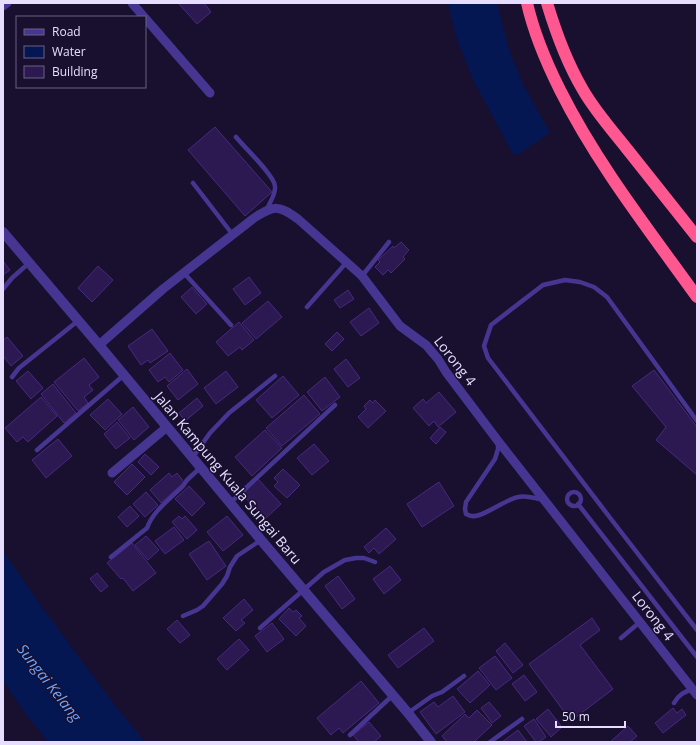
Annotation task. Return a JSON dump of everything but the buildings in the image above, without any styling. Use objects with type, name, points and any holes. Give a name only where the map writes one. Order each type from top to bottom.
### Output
[{"type":"highway","points":[[527,3],[538,42],[570,110],[591,146],[626,199],[697,297]]},
{"type":"highway","points":[[547,3],[553,25],[563,51],[584,92],[613,132],[697,237]]},
{"type":"street","points":[[3,6],[7,3]]},
{"type":"street","points":[[132,3],[142,16]]},
{"type":"street","points":[[146,20],[210,93]]},
{"type":"street","name":"Lorong 4","points":[[266,211],[277,208],[286,211],[298,219],[362,276],[400,326],[426,345],[498,441],[695,692]]},
{"type":"street","points":[[100,345],[163,289],[254,218],[266,211]]},
{"type":"street","name":"Jalan Kampung Kuala Sungai Baru","points":[[3,232],[100,345],[261,540],[431,742]]},
{"type":"street","points":[[112,473],[167,427]]},
{"type":"lane","points":[[236,137],[270,175],[275,183],[276,188],[266,211]]},
{"type":"lane","points":[[193,184],[233,235]]},
{"type":"lane","points":[[362,276],[389,242]]},
{"type":"lane","points":[[307,307],[346,263]]},
{"type":"lane","points":[[3,288],[12,278],[29,264]]},
{"type":"lane","points":[[184,273],[231,325]]},
{"type":"lane","points":[[697,421],[607,297],[594,287],[580,282],[564,280],[544,285],[491,325],[484,346],[488,358],[697,630]]},
{"type":"lane","points":[[12,377],[19,368],[79,320]]},
{"type":"lane","points":[[37,450],[124,375]]},
{"type":"lane","points":[[193,457],[210,433],[229,413],[275,376]]},
{"type":"lane","points":[[231,502],[335,405]]},
{"type":"lane","points":[[498,441],[498,449],[495,459],[466,502],[466,514],[473,517],[484,513],[512,498],[520,496],[545,501]]},
{"type":"lane","points":[[111,557],[147,528],[154,514],[201,467]]},
{"type":"lane","points":[[578,504],[697,657]]},
{"type":"lane","points":[[183,616],[204,606],[222,584],[237,556],[261,540]]},
{"type":"lane","points":[[260,628],[324,572],[344,560],[364,558],[375,562]]},
{"type":"lane","points":[[621,638],[640,622]]},
{"type":"lane","points":[[408,713],[432,696],[442,692],[464,676]]},
{"type":"lane","points":[[674,703],[677,698],[685,692],[695,692]]},
{"type":"lane","points":[[350,735],[393,695]]},
{"type":"lane","points":[[490,742],[522,719]]},
{"type":"water","points":[[448,3],[497,3],[508,47],[523,84],[550,133],[517,155],[513,154],[474,82],[457,40]]},
{"type":"water","name":"Sungai Kelang","points":[[3,551],[42,607],[110,699],[145,742],[48,742],[25,713],[3,681]]}]
